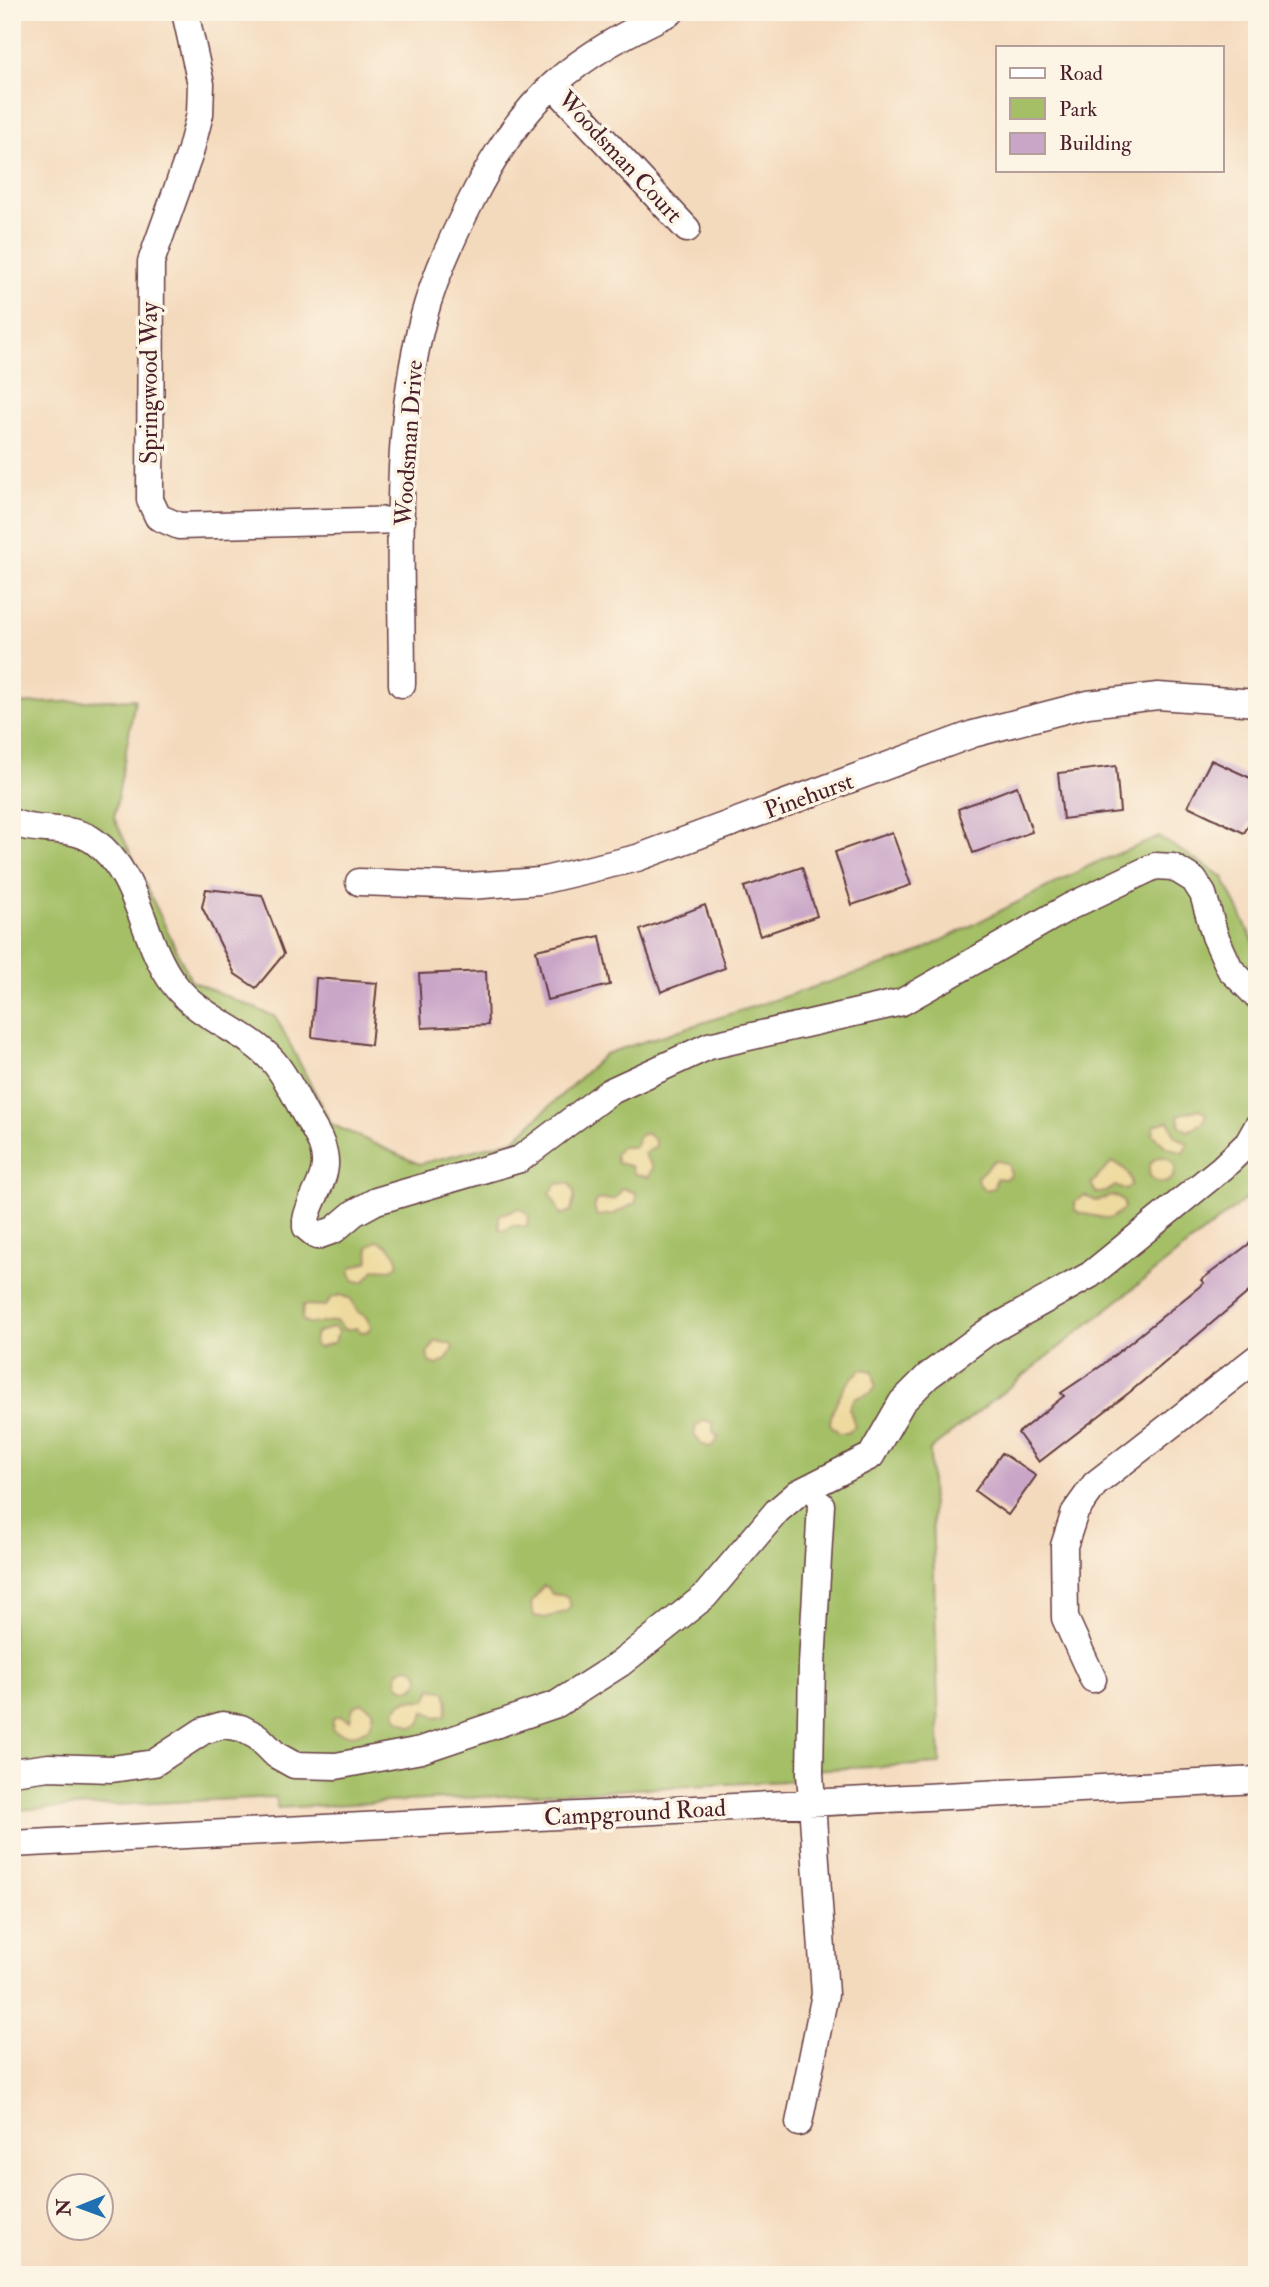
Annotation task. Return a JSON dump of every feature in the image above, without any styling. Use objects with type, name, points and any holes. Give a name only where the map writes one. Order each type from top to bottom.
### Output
[{"type":"street","name":"Springwood Way","points":[[185,12],[201,84],[200,114],[190,153],[151,262],[148,302],[150,500],[159,517],[179,526],[402,520]]},
{"type":"street","name":"Woodsman Drive","points":[[402,684],[404,435],[415,351],[435,282],[455,232],[482,178],[510,134],[553,85],[598,50],[671,12]]},
{"type":"street","name":"Woodsman Court","points":[[553,85],[687,229]]},
{"type":"street","name":"Pinehurst","points":[[359,882],[470,886],[540,881],[637,858],[973,733],[1075,707],[1158,696],[1257,703]]},
{"type":"street","points":[[12,822],[61,830],[95,842],[127,882],[152,944],[174,984],[209,1019],[240,1034],[274,1062],[318,1137],[323,1151],[325,1164],[322,1178],[306,1220],[306,1227],[317,1236],[334,1230],[354,1213],[376,1201],[520,1159],[609,1092],[709,1046],[902,1002],[1069,907],[1155,866],[1173,867],[1195,880],[1203,894],[1215,936],[1230,969],[1257,996]]},
{"type":"street","points":[[12,1772],[49,1767],[112,1769],[154,1763],[203,1731],[223,1725],[241,1728],[258,1737],[276,1755],[294,1765],[336,1766],[421,1750],[557,1704],[621,1663],[705,1596],[777,1511],[798,1493],[870,1456],[902,1402],[928,1376],[986,1334],[1100,1267],[1238,1154],[1257,1127]]},
{"type":"street","points":[[1093,1679],[1065,1618],[1064,1546],[1074,1512],[1095,1484],[1257,1358]]},
{"type":"street","points":[[799,2123],[825,1994],[812,1804],[811,1664],[821,1505]]},
{"type":"street","name":"Campground Road","points":[[12,1844],[1257,1780]]},
{"type":"green space","points":[[135,699],[114,818],[191,981],[276,1017],[331,1124],[419,1164],[514,1140],[605,1054],[911,956],[1093,864],[1159,837],[1223,877],[1257,949],[1257,1190],[930,1450],[940,1764],[805,1770],[804,1780],[277,1808],[276,1797],[12,1810],[12,704]]},
{"type":"sand","points":[[1200,1109],[1206,1114],[1203,1123],[1188,1131],[1180,1126],[1178,1115]]},
{"type":"sand","points":[[1169,1121],[1175,1136],[1188,1143],[1183,1153],[1166,1147],[1153,1134],[1155,1125]]},
{"type":"sand","points":[[646,1133],[654,1139],[656,1146],[644,1154],[653,1168],[648,1177],[634,1174],[631,1166],[617,1163],[615,1154],[621,1147],[635,1147],[639,1136]]},
{"type":"sand","points":[[1162,1157],[1171,1161],[1175,1170],[1171,1179],[1162,1183],[1153,1179],[1149,1170],[1153,1161]]},
{"type":"sand","points":[[995,1160],[1008,1164],[1011,1175],[1005,1179],[996,1178],[994,1188],[985,1190],[978,1183],[977,1177]]},
{"type":"sand","points":[[1112,1162],[1126,1171],[1131,1186],[1125,1190],[1115,1186],[1106,1192],[1096,1193],[1091,1184]]},
{"type":"sand","points":[[568,1183],[574,1192],[573,1203],[571,1211],[561,1215],[550,1193],[557,1184]]},
{"type":"sand","points":[[623,1188],[636,1193],[636,1203],[614,1214],[597,1216],[594,1206],[597,1200],[615,1199]]},
{"type":"sand","points":[[1084,1195],[1096,1201],[1111,1196],[1117,1197],[1124,1203],[1124,1209],[1110,1219],[1079,1213],[1075,1210],[1075,1202]]},
{"type":"sand","points":[[519,1208],[529,1215],[527,1227],[514,1225],[505,1230],[499,1229],[499,1215]]},
{"type":"sand","points":[[377,1241],[392,1250],[398,1265],[391,1270],[375,1269],[364,1282],[355,1281],[350,1274],[351,1268],[369,1261],[368,1247]]},
{"type":"sand","points":[[340,1295],[351,1299],[357,1311],[366,1317],[371,1326],[368,1331],[361,1332],[356,1328],[345,1330],[336,1321],[309,1324],[302,1320],[303,1305],[326,1306],[331,1298]]},
{"type":"sand","points":[[334,1327],[338,1332],[335,1342],[319,1348],[313,1344],[316,1333]]},
{"type":"sand","points":[[436,1341],[451,1344],[453,1349],[446,1360],[437,1365],[429,1362],[427,1354]]},
{"type":"sand","points":[[863,1369],[873,1371],[876,1387],[871,1393],[855,1398],[849,1408],[855,1426],[847,1433],[839,1433],[830,1424],[833,1410],[846,1386]]},
{"type":"sand","points":[[704,1420],[713,1423],[713,1432],[719,1438],[711,1447],[703,1445],[694,1435],[696,1426]]},
{"type":"sand","points":[[543,1586],[548,1587],[552,1594],[567,1596],[571,1605],[567,1611],[546,1618],[534,1616],[531,1604]]},
{"type":"sand","points":[[408,1667],[416,1670],[419,1678],[416,1686],[408,1689],[400,1686],[397,1678],[400,1670]]},
{"type":"sand","points":[[432,1688],[445,1691],[448,1704],[446,1715],[437,1717],[424,1711],[421,1723],[412,1727],[398,1719],[395,1711],[398,1706],[409,1700],[426,1700]]},
{"type":"sand","points":[[362,1703],[373,1710],[371,1724],[366,1729],[360,1733],[346,1734],[332,1729],[333,1718],[341,1716],[350,1720],[353,1707]]},
{"type":"building","points":[[1211,760],[1257,781],[1257,811],[1244,833],[1188,806]]},
{"type":"building","points":[[1116,766],[1120,812],[1063,819],[1058,773]]},
{"type":"building","points":[[1017,786],[1032,832],[973,853],[958,809]]},
{"type":"building","points":[[892,832],[911,885],[852,905],[835,852]]},
{"type":"building","points":[[802,867],[817,916],[760,936],[744,887]]},
{"type":"building","points":[[206,889],[262,895],[284,954],[256,988],[235,974],[202,907]]},
{"type":"building","points":[[705,905],[725,968],[661,992],[640,930]]},
{"type":"building","points":[[600,936],[610,985],[547,1000],[536,950]]},
{"type":"building","points":[[486,971],[488,1025],[422,1028],[419,974]]},
{"type":"building","points":[[316,978],[377,983],[371,1045],[312,1037]]},
{"type":"building","points":[[1257,1238],[1257,1285],[1130,1392],[1039,1462],[1018,1433],[1064,1396],[1061,1393],[1101,1366],[1204,1283],[1201,1280]]},
{"type":"building","points":[[1002,1453],[1036,1476],[1008,1515],[975,1491]]}]
